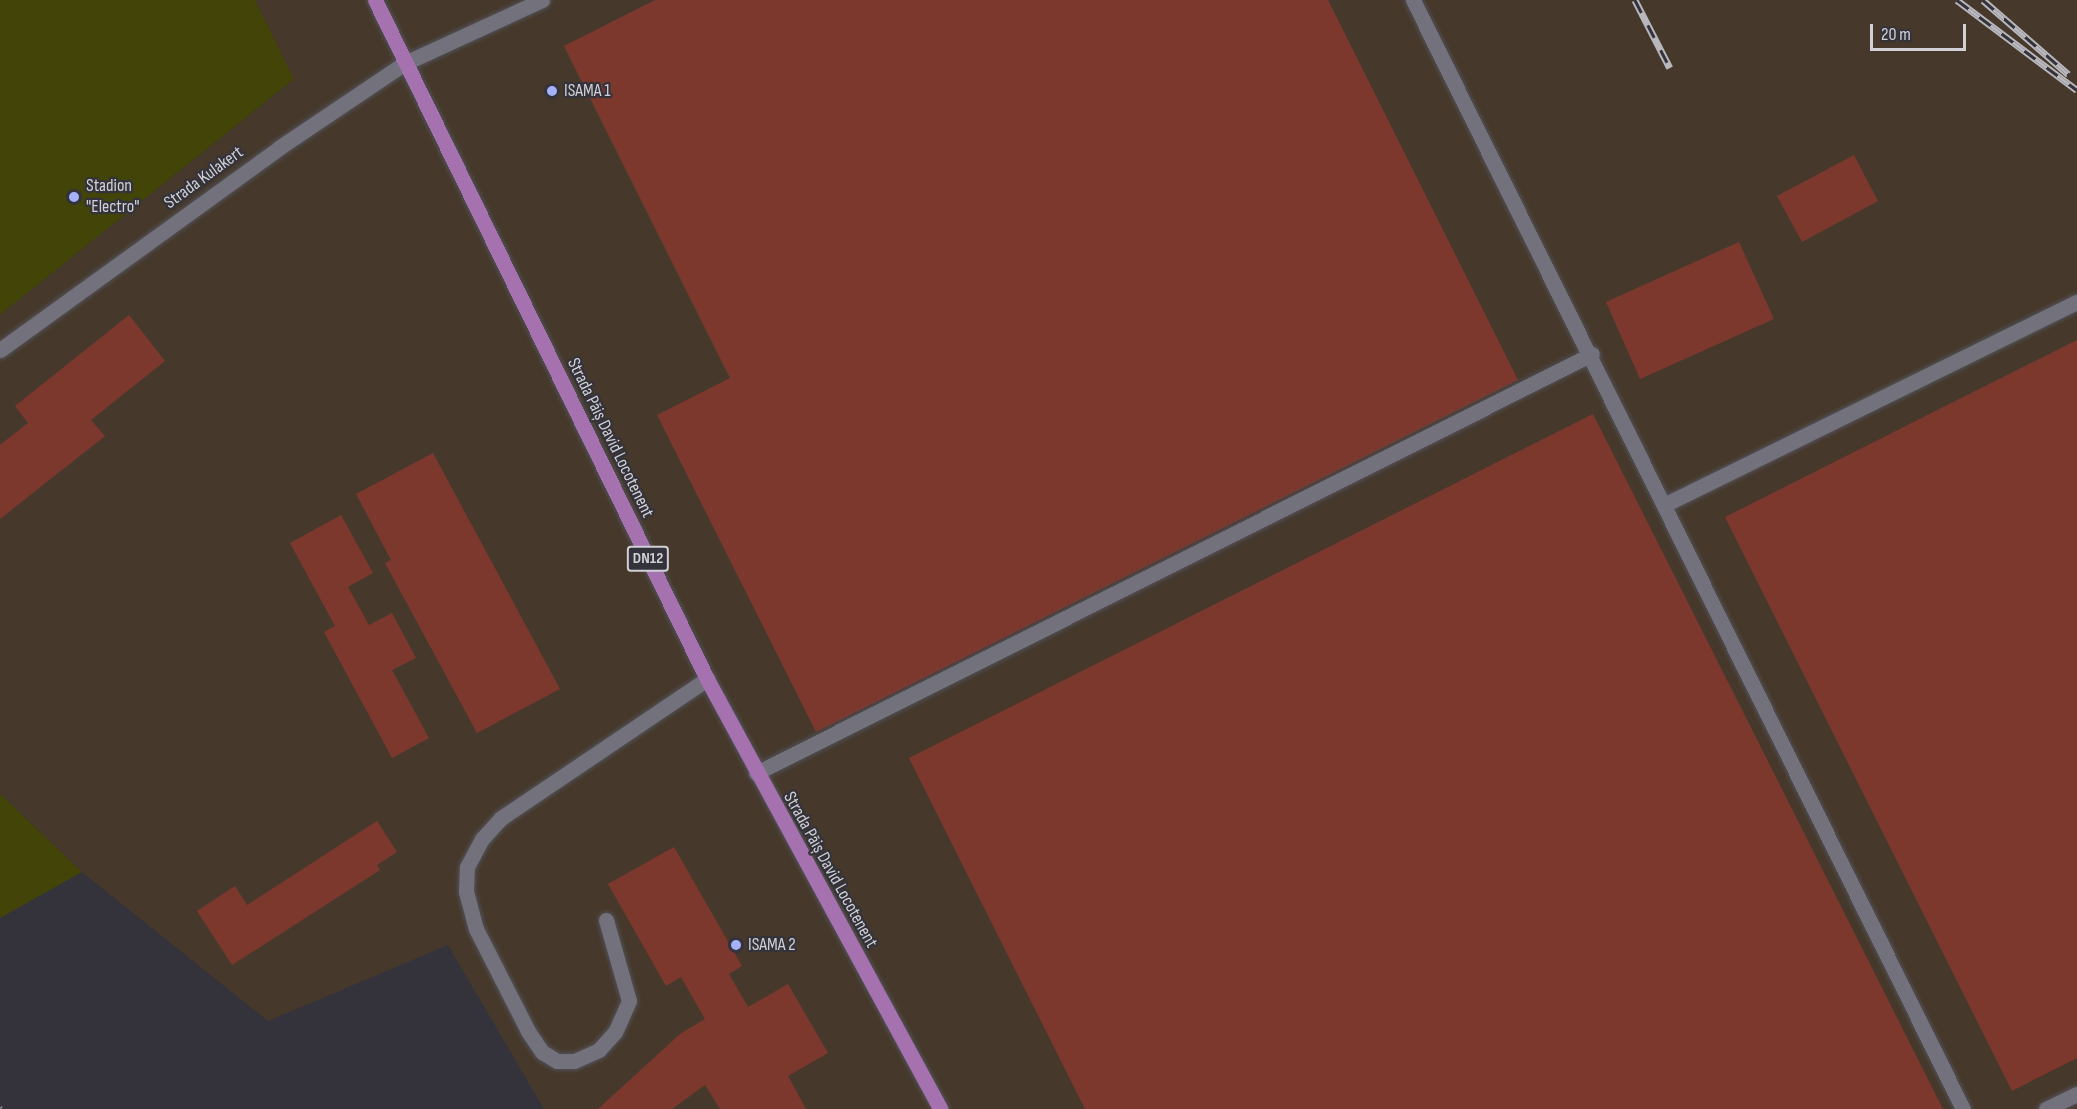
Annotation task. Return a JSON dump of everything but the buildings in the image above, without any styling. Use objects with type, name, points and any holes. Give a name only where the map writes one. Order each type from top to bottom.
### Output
[{"type":"main road","name":"Strada Păiș David Locotenent","points":[[375,0],[707,679],[940,1109]]},
{"type":"street","name":"Strada Kulakert","points":[[0,350],[280,147],[405,63],[542,0]]},
{"type":"street","points":[[1413,0],[1592,354],[1963,1109]]},
{"type":"street","points":[[1666,504],[2077,302]]},
{"type":"street","points":[[756,773],[1592,354]]},
{"type":"street","points":[[606,920],[629,1001],[615,1032],[599,1050],[574,1061],[557,1060],[542,1052],[528,1031],[476,929],[466,892],[467,867],[482,839],[501,818],[707,679]]},
{"type":"street","points":[[2046,1109],[2077,1094]]},
{"type":"shaded area","name":"Stadion \"Electro\"","points":[[0,0],[255,0],[294,79],[0,315]]},
{"type":"shaded area","points":[[255,0],[2077,0],[2077,1109],[544,1109],[448,945],[268,1021],[82,872],[0,794],[0,315],[294,79]]},
{"type":"shaded area","points":[[0,794],[82,872],[0,918]]},
{"type":"railway","points":[[1635,0],[1670,68]]},
{"type":"railway","points":[[1957,0],[2077,90]]},
{"type":"railway","points":[[1983,0],[2068,74]]},
{"type":"place","name":"ISAMA 1","points":[[552,91]]},
{"type":"place","name":"Stadion \"Electro\"","points":[[74,197]]},
{"type":"place","name":"ISAMA 2","points":[[736,945]]}]
